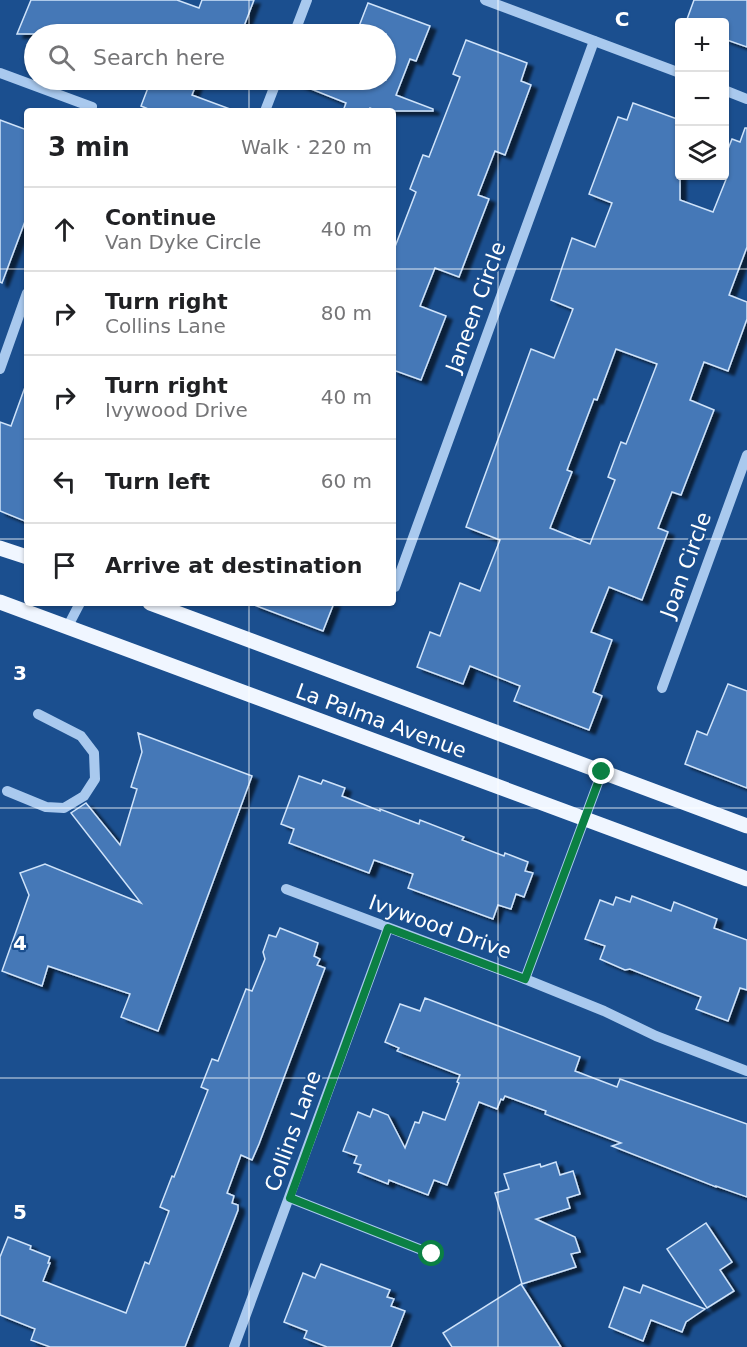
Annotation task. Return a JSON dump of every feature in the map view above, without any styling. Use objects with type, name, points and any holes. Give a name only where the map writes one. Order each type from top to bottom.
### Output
[{"type":"main road","points":[[0,548],[24,556]]},
{"type":"main road","name":"La Palma Avenue","points":[[0,602],[747,879]]},
{"type":"main road","name":"La Palma Avenue","points":[[158,606],[747,826]]},
{"type":"street","points":[[298,24],[307,0]]},
{"type":"street","points":[[485,0],[677,72]]},
{"type":"street","name":"Janeen Circle","points":[[396,582],[594,41]]},
{"type":"street","points":[[0,73],[24,82]]},
{"type":"street","points":[[46,90],[92,108]]},
{"type":"street","points":[[267,108],[273,90]]},
{"type":"street","points":[[729,92],[747,99]]},
{"type":"street","points":[[0,369],[24,301]]},
{"type":"street","name":"Joan Circle","points":[[662,688],[747,455]]},
{"type":"street","points":[[68,627],[78,606]]},
{"type":"street","points":[[7,791],[46,807],[64,808],[84,796],[95,779],[94,753],[81,736],[39,714]]},
{"type":"street","points":[[525,979],[602,772]]},
{"type":"street","name":"Ivywood Drive","points":[[285,889],[525,979],[604,1011],[656,1036],[747,1071]]},
{"type":"street","name":"Collins Lane","points":[[234,1347],[388,928]]},
{"type":"street","points":[[290,1198],[432,1254]]},
{"type":"building","points":[[31,0],[177,0],[199,8],[202,0],[254,0],[245,24],[24,24],[24,34],[17,34]]},
{"type":"building","points":[[694,0],[747,0],[747,47],[729,41],[729,18],[687,18]]},
{"type":"building","points":[[368,3],[430,26],[416,61],[410,59],[396,95],[433,109],[433,111],[344,108],[346,103],[314,90],[396,90],[396,24],[360,24]]},
{"type":"building","points":[[466,40],[527,63],[521,81],[531,85],[505,155],[495,151],[478,195],[489,199],[459,277],[435,268],[420,306],[446,316],[421,380],[396,371],[396,244],[416,192],[410,189],[423,155],[429,157],[460,77],[453,74]]},
{"type":"building","points":[[147,90],[194,90],[192,95],[227,108],[146,108],[141,106]]},
{"type":"building","points":[[633,103],[675,118],[675,180],[680,180],[680,200],[713,212],[726,180],[729,180],[729,146],[732,139],[740,142],[747,128],[747,247],[729,295],[747,302],[747,319],[728,371],[704,362],[690,400],[714,410],[681,495],[672,492],[658,528],[668,532],[642,600],[609,587],[591,632],[612,640],[593,692],[602,696],[589,730],[514,701],[520,686],[470,666],[463,684],[417,667],[430,632],[440,636],[460,583],[480,591],[500,540],[466,527],[531,349],[554,358],[573,309],[551,300],[572,238],[595,247],[612,203],[589,194],[618,117],[627,120]],"holes":[[[616,349],[657,364],[626,444],[621,442],[608,477],[615,480],[590,544],[550,528],[572,472],[567,470]]]},
{"type":"building","points":[[0,120],[24,129],[24,224],[2,283],[0,282]]},
{"type":"building","points":[[24,390],[24,521],[0,511],[0,422],[11,426]]},
{"type":"building","points":[[257,606],[333,606],[323,631]]},
{"type":"building","points":[[728,684],[747,691],[747,788],[685,764],[697,731],[707,735]]},
{"type":"building","points":[[138,733],[252,776],[158,1031],[121,1017],[130,994],[48,966],[42,986],[2,971],[29,895],[20,873],[45,864],[141,903],[71,813],[86,803],[120,845],[137,789],[131,787],[142,752]]},
{"type":"building","points":[[299,776],[321,784],[323,780],[345,788],[342,796],[419,824],[420,820],[464,837],[462,840],[504,856],[505,853],[528,862],[525,871],[533,873],[524,897],[516,894],[511,909],[498,905],[493,919],[408,888],[413,874],[374,860],[369,873],[289,843],[294,829],[281,824]]},
{"type":"building","points":[[632,896],[671,911],[674,902],[717,919],[714,928],[747,940],[747,990],[740,988],[728,1021],[696,1009],[701,997],[600,959],[605,946],[585,939],[600,900],[613,905],[616,897],[630,902]]},
{"type":"building","points":[[280,928],[318,943],[314,956],[320,959],[317,965],[325,968],[252,1160],[241,1155],[227,1193],[234,1196],[232,1203],[238,1205],[238,1210],[185,1347],[50,1347],[31,1340],[35,1329],[0,1315],[0,1257],[8,1237],[50,1257],[43,1281],[126,1313],[145,1262],[149,1264],[169,1211],[160,1207],[208,1090],[201,1087],[212,1059],[218,1061],[246,989],[252,991],[265,959],[263,952],[269,935],[276,937]]},
{"type":"building","points":[[425,998],[580,1057],[575,1071],[617,1087],[620,1079],[747,1124],[747,1197],[612,1146],[621,1143],[505,1096],[503,1100],[501,1099],[497,1109],[479,1102],[447,1185],[434,1180],[428,1195],[389,1180],[388,1184],[358,1172],[361,1165],[354,1163],[357,1156],[343,1151],[358,1112],[370,1117],[373,1109],[388,1115],[405,1148],[415,1122],[419,1123],[423,1112],[445,1120],[460,1075],[397,1051],[399,1048],[385,1042],[400,1004],[420,1011]]},
{"type":"building","points":[[556,1162],[560,1175],[573,1171],[580,1194],[567,1198],[570,1208],[536,1219],[575,1237],[580,1252],[571,1254],[576,1267],[522,1284],[495,1193],[509,1189],[504,1174]]},
{"type":"building","points":[[706,1223],[732,1262],[720,1270],[734,1291],[707,1308],[667,1249]]},
{"type":"building","points":[[321,1264],[390,1290],[387,1297],[394,1299],[391,1306],[405,1311],[391,1347],[327,1347],[304,1338],[307,1331],[284,1322],[303,1273],[315,1278]]},
{"type":"building","points":[[521,1284],[561,1347],[452,1347],[443,1333]]},
{"type":"building","points":[[643,1285],[705,1309],[686,1322],[682,1332],[651,1320],[643,1341],[609,1327],[624,1287],[640,1293]]},
{"type":"route","points":[[432,1254],[290,1198],[388,928],[525,979],[602,772]]}]
